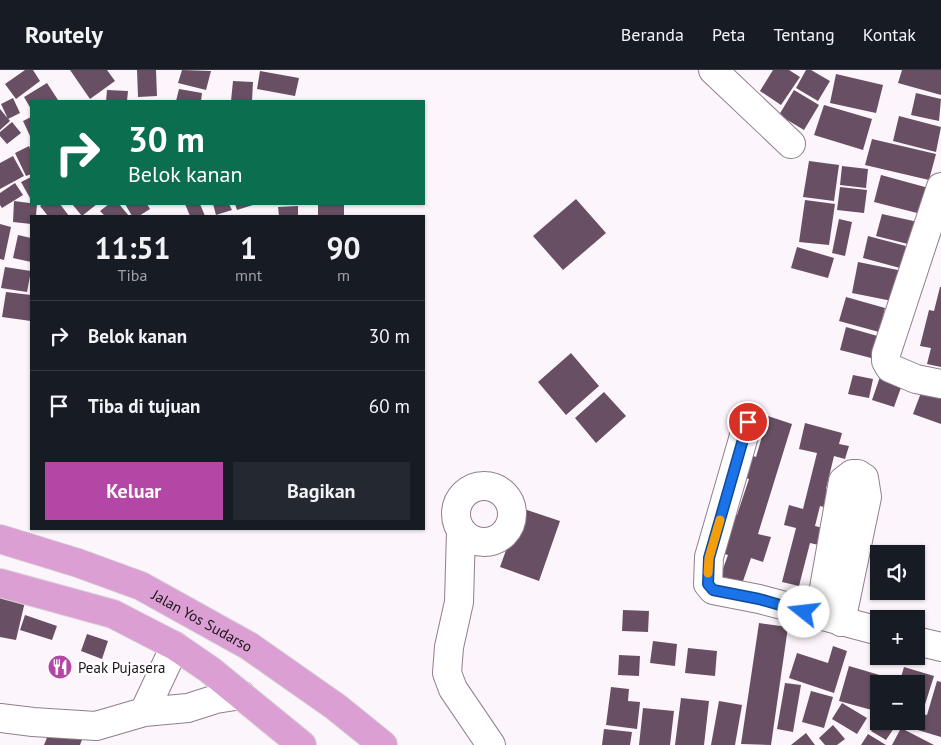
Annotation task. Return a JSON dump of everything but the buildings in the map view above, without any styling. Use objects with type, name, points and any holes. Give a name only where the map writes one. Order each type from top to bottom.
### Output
[{"type":"main road","name":"Jalan Yos Sudarso","points":[[0,539],[78,563],[141,586],[249,646],[336,707],[383,745]]},
{"type":"main road","points":[[0,583],[113,614],[175,646],[210,670],[302,745]]},
{"type":"street","points":[[713,70],[791,144]]},
{"type":"street","points":[[941,187],[886,354],[886,361],[890,368],[916,379],[941,384]]},
{"type":"street","points":[[748,422],[709,558],[708,584],[713,590],[759,599],[870,629]]},
{"type":"street","points":[[461,531],[459,602],[449,647],[447,672],[453,689],[491,745]]},
{"type":"street","points":[[925,643],[941,647]]},
{"type":"street","points":[[144,712],[175,646]]},
{"type":"street","points":[[0,718],[96,726],[144,712],[188,708],[216,699],[241,695]]},
{"type":"slow traffic","points":[[708,573],[709,558],[720,520]]},
{"type":"place","name":"Peak Pujasera","points":[[60,667]]},
{"type":"route","points":[[748,422],[709,558],[708,584],[713,590],[759,599],[804,612]]}]
